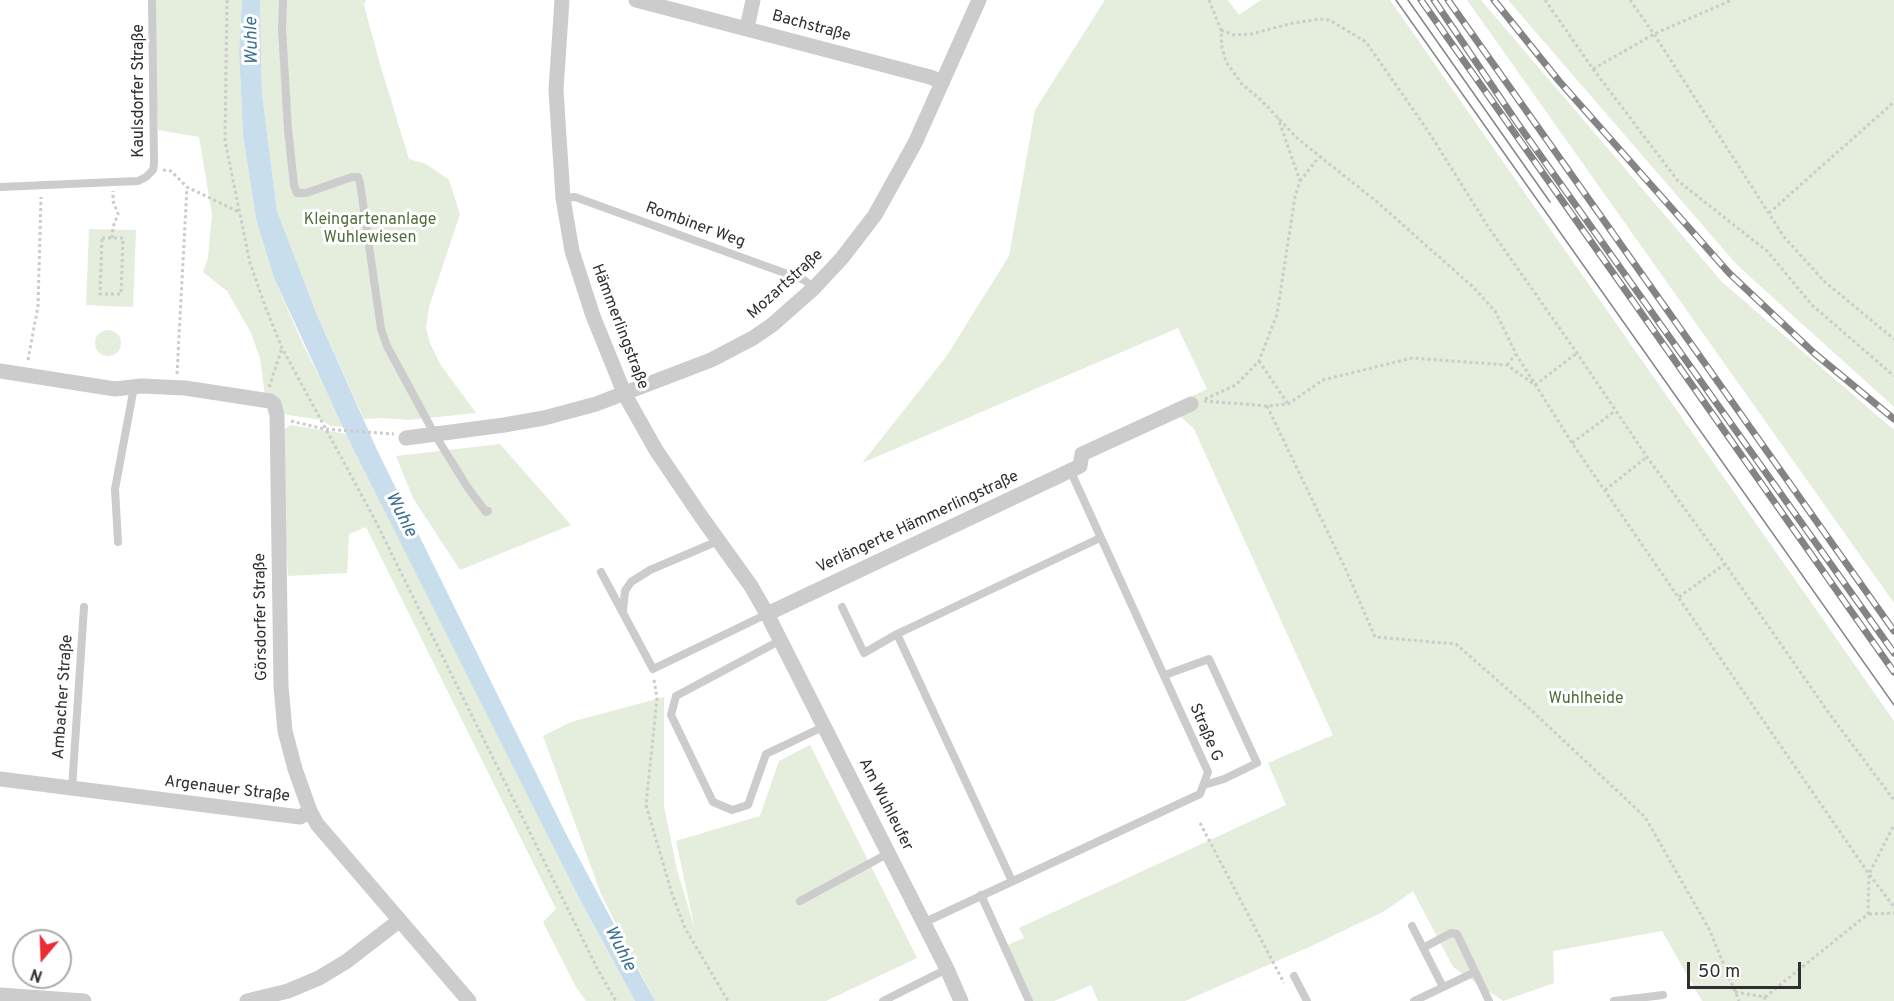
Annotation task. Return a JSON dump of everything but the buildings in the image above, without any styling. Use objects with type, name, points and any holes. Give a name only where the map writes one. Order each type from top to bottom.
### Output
[{"type":"street","name":"Hämmerlingstraße","points":[[562,0],[556,90],[563,198],[572,250],[593,316],[625,395],[656,450],[751,586],[770,619]]},
{"type":"street","name":"Bachstraße","points":[[636,0],[942,82]]},
{"type":"street","points":[[747,28],[753,0]]},
{"type":"street","name":"Mozartstraße","points":[[406,438],[537,419],[625,395],[711,360],[753,338],[814,288],[842,258],[875,215],[904,165],[979,0]]},
{"type":"street","points":[[0,371],[99,388],[185,388],[265,400],[274,404],[277,419]]},
{"type":"street","name":"Verlängerte Hämmerlingstraße","points":[[770,619],[1080,466],[1082,454],[1191,404]]},
{"type":"street","name":"Görsdorfer Straße","points":[[277,419],[281,686],[285,731],[310,811]]},
{"type":"street","name":"Am Wuhleufer","points":[[770,619],[889,852],[961,1001]]},
{"type":"street","name":"Argenauer Straße","points":[[0,778],[300,817],[310,811],[317,824],[469,1001]]},
{"type":"street","points":[[247,1001],[288,991],[319,978],[347,961],[400,920]]},
{"type":"street","points":[[0,995],[81,1001]]},
{"type":"lane","name":"Kaulsdorfer Straße","points":[[0,187],[138,181],[153,170],[152,0]]},
{"type":"lane","points":[[283,0],[282,29],[288,129],[294,185],[297,193],[306,193],[358,177],[381,329],[387,346],[435,435],[468,488],[486,512],[488,511]]},
{"type":"lane","name":"Rombiner Weg","points":[[563,198],[575,197],[804,280],[814,288]]},
{"type":"lane","points":[[118,542],[115,489],[134,387]]},
{"type":"lane","name":"Straße G","points":[[923,924],[1200,794],[1204,785],[1208,772],[1070,470]]},
{"type":"lane","points":[[842,607],[864,652],[897,634],[1100,538]]},
{"type":"lane","points":[[622,612],[625,591],[631,582],[650,570],[718,541]]},
{"type":"lane","points":[[602,572],[653,669]]},
{"type":"lane","name":"Ambacher Straße","points":[[72,789],[84,607]]},
{"type":"lane","name":"Verlängerte Hämmerlingstraße","points":[[653,669],[770,619]]},
{"type":"lane","points":[[897,634],[1012,881]]},
{"type":"lane","points":[[781,640],[676,696],[671,715],[713,802],[732,810],[748,805],[766,754],[825,726]]},
{"type":"lane","points":[[1165,675],[1209,659],[1257,763],[1224,779],[1204,785]]},
{"type":"lane","points":[[800,901],[889,852]]},
{"type":"lane","points":[[981,895],[1029,1001]]},
{"type":"lane","points":[[1412,926],[1443,987]]},
{"type":"lane","points":[[1423,948],[1452,933],[1457,934],[1489,1001]]},
{"type":"lane","points":[[883,1001],[947,969]]},
{"type":"lane","points":[[1414,1001],[1475,972]]},
{"type":"lane","points":[[1294,976],[1307,1001]]},
{"type":"lane","points":[[1614,1001],[1663,995]]},
{"type":"path","points":[[227,0],[225,141],[250,263],[282,348],[374,518],[598,970],[616,1001]]},
{"type":"path","points":[[1209,0],[1221,30],[1222,48],[1232,73],[1298,139],[1376,201],[1473,287],[1495,310],[1516,354],[1572,443],[1894,907]]},
{"type":"path","points":[[1545,0],[1593,69],[1678,181],[1767,251],[1812,305],[1894,376]]},
{"type":"path","points":[[1630,0],[1784,237],[1825,282],[1894,339]]},
{"type":"path","points":[[1593,69],[1654,34],[1732,0]]},
{"type":"path","points":[[1221,30],[1234,35],[1251,34],[1293,23],[1320,19],[1329,20],[1366,42],[1428,130],[1487,225],[1647,457],[1831,716],[1894,800]]},
{"type":"path","points":[[1768,213],[1894,102]]},
{"type":"path","points":[[1277,116],[1300,181]]},
{"type":"path","points":[[1319,157],[1300,181],[1295,197],[1276,314],[1259,361],[1236,386],[1200,401],[1267,406],[1288,404],[1323,380],[1413,358],[1507,366],[1534,385]]},
{"type":"path","points":[[153,170],[171,171],[187,187],[239,212]]},
{"type":"path","points":[[112,238],[118,214],[114,201],[113,183]]},
{"type":"path","points":[[27,365],[38,306],[41,185]]},
{"type":"path","points":[[175,389],[178,370],[187,187]]},
{"type":"path","points":[[102,238],[112,238],[123,238],[121,294],[100,294],[102,238]]},
{"type":"path","points":[[265,400],[282,348]]},
{"type":"path","points":[[1534,385],[1577,353]]},
{"type":"path","points":[[1507,366],[1516,354]]},
{"type":"path","points":[[1259,361],[1288,404]]},
{"type":"path","points":[[1267,406],[1341,559],[1375,637],[1456,644],[1646,817],[1709,929],[1739,1001]]},
{"type":"path","points":[[1572,443],[1615,411]]},
{"type":"path","points":[[277,419],[324,429],[379,433]]},
{"type":"path","points":[[1605,490],[1647,457]]},
{"type":"path","points":[[1679,597],[1725,564]]},
{"type":"path","points":[[653,669],[657,698],[646,805],[672,894],[685,928],[728,1001]]},
{"type":"path","points":[[1200,823],[1287,991]]},
{"type":"path","points":[[1868,914],[1869,874],[1894,825]]},
{"type":"path","points":[[1735,992],[1764,999],[1868,914],[1894,913]]},
{"type":"green space","points":[[153,0],[242,0],[239,52],[243,135],[256,219],[274,278],[302,342],[344,427],[330,426],[322,420],[287,415],[265,396],[260,358],[251,333],[227,291],[203,272],[208,258],[212,214],[199,137],[158,130]]},
{"type":"green space","name":"Kleingartenanlage Wuhlewiesen","points":[[260,0],[366,0],[364,5],[409,159],[426,164],[449,180],[460,214],[429,307],[426,327],[430,343],[440,364],[476,413],[409,420],[364,419],[317,315],[277,211],[262,93]]},
{"type":"green space","name":"Wuhlheide","points":[[1105,0],[1228,0],[1239,15],[1261,0],[1390,0],[1894,721],[1894,1001],[1702,1001],[1662,931],[1553,951],[1554,983],[1503,1001],[1453,967],[1413,891],[1385,911],[1185,1001],[1098,1001],[1091,985],[1054,1001],[1029,1001],[1005,946],[1024,938],[1019,928],[1286,805],[1268,763],[1333,735],[1194,429],[1170,407],[1207,389],[1178,328],[862,463],[946,357],[1009,256],[1035,110]]},
{"type":"green space","points":[[1467,0],[1481,0],[1722,282],[1894,430],[1894,603]]},
{"type":"green space","points":[[1508,0],[1894,0],[1894,407],[1737,265]]},
{"type":"green space","points":[[89,229],[136,230],[133,307],[86,305]]},
{"type":"green space","points":[[108,330],[117,334],[121,343],[117,352],[108,356],[99,352],[95,343],[99,334]]},
{"type":"green space","points":[[290,425],[347,434],[578,896],[635,1001],[586,1001],[576,987],[543,922],[556,909],[366,527],[349,534],[347,573],[288,576],[281,444],[285,429]]},
{"type":"green space","points":[[500,444],[571,525],[460,570],[413,498],[396,456]]},
{"type":"green space","points":[[664,697],[664,806],[677,870],[695,930],[676,841],[760,816],[779,761],[810,745],[917,958],[826,1001],[655,1001],[601,894],[543,736],[571,722]]},
{"type":"water","name":"Wuhle","points":[[242,0],[260,0],[262,93],[277,211],[317,315],[378,452],[565,832],[655,1001],[635,1001],[578,896],[348,438],[274,278],[256,219],[243,135],[239,52]]},
{"type":"tram line","points":[[1396,0],[1894,705]]},
{"type":"tram line","points":[[1408,0],[1550,202]]},
{"type":"railway","points":[[1421,0],[1894,672]]},
{"type":"railway","points":[[1434,0],[1518,124],[1894,653]]},
{"type":"railway","points":[[1448,0],[1894,631]]},
{"type":"railway","points":[[1494,0],[1559,81],[1729,273],[1814,353],[1894,419]]}]
